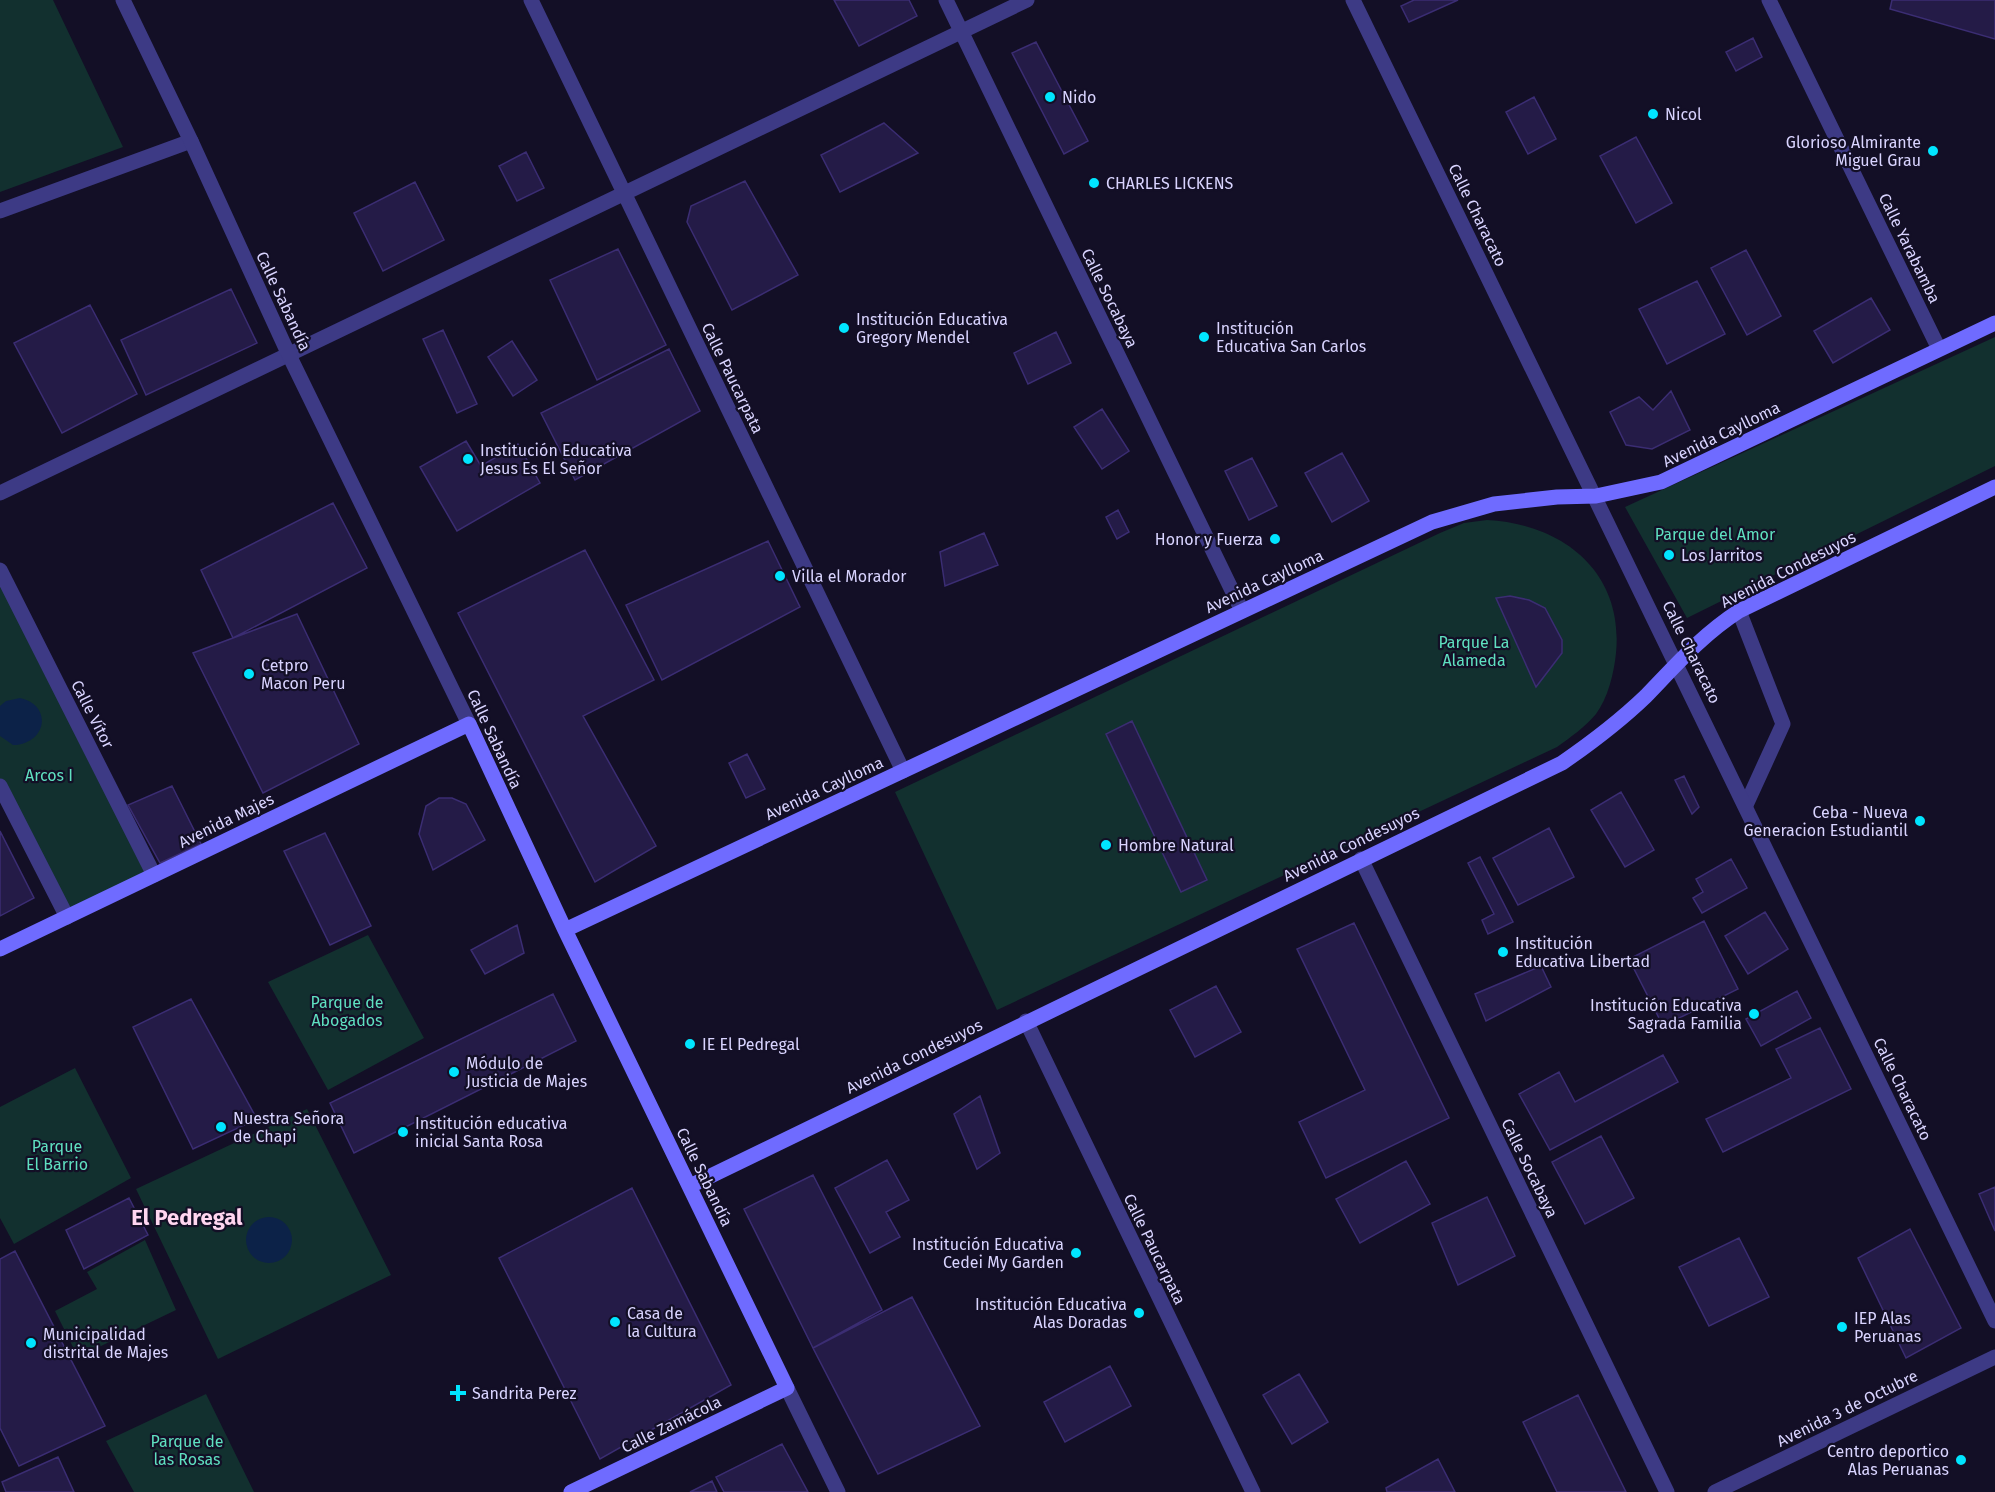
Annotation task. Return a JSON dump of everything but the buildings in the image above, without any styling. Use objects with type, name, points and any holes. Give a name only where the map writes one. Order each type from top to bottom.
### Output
[{"type":"main road","name":"Avenida Caylloma","points":[[565,930],[1432,522],[1494,504],[1557,497],[1596,496],[1662,482],[1995,323]]},
{"type":"main road","name":"Avenida Condesuyos","points":[[690,1186],[1026,1021],[1562,763],[1599,738],[1645,697],[1677,661],[1711,629],[1738,611],[1995,487]]},
{"type":"main road","name":"Avenida Majes","points":[[0,949],[469,724]]},
{"type":"main road","name":"Calle Sabandía","points":[[469,724],[565,930],[787,1388]]},
{"type":"main road","name":"Calle Zamácola","points":[[571,1492],[787,1388]]},
{"type":"street","name":"Calle Sabandía","points":[[123,0],[191,141],[288,353],[469,724]]},
{"type":"street","name":"Calle Paucarpata","points":[[531,0],[903,771]]},
{"type":"street","name":"Calle Socabaya","points":[[946,0],[1242,611]]},
{"type":"street","points":[[0,493],[1027,0]]},
{"type":"street","name":"Calle Characato","points":[[1353,0],[1677,661],[1995,1321]]},
{"type":"street","name":"Calle Yarabamba","points":[[1769,0],[1939,350]]},
{"type":"street","points":[[0,211],[191,141]]},
{"type":"street","name":"Calle Vítor","points":[[0,570],[154,874]]},
{"type":"street","points":[[1738,611],[1783,724],[1746,805]]},
{"type":"street","points":[[0,786],[67,917]]},
{"type":"street","name":"Calle Socabaya","points":[[1361,859],[1667,1492]]},
{"type":"street","name":"Calle Paucarpata","points":[[1026,1021],[1252,1492]]},
{"type":"street","name":"Avenida 3 de Octubre","points":[[1715,1492],[1995,1357]]},
{"type":"street","name":"Calle Sabandía","points":[[787,1388],[838,1492]]},
{"type":"green space","points":[[0,0],[53,0],[123,147],[0,192]]},
{"type":"green space","name":"Parque del Amor","points":[[1995,337],[1995,466],[1687,618],[1625,507]]},
{"type":"green space","name":"Parque La Alameda","points":[[1487,520],[1540,531],[1563,542],[1583,558],[1599,576],[1610,599],[1616,624],[1616,653],[1607,693],[1592,719],[1557,747],[997,1010],[895,792],[1440,533],[1464,523]]},
{"type":"green space","name":"Arcos I","points":[[0,570],[154,875],[67,917],[0,786]]},
{"type":"green space","name":"Parque de Abogados","points":[[368,935],[424,1038],[328,1090],[268,982]]},
{"type":"green space","name":"Parque El Barrio","points":[[75,1068],[131,1178],[14,1244],[0,1218],[0,1107]]},
{"type":"green space","points":[[307,1109],[391,1275],[218,1359],[136,1189]]},
{"type":"green space","points":[[145,1240],[176,1310],[78,1357],[55,1311],[97,1289],[87,1272]]},
{"type":"green space","name":"Parque de las Rosas","points":[[206,1394],[254,1492],[134,1492],[106,1441]]},
{"type":"water","name":"Arcos I","points":[[20,698],[31,702],[38,708],[42,724],[39,732],[33,738],[13,745],[0,736],[0,706],[6,701]]},
{"type":"water","points":[[269,1217],[285,1224],[292,1240],[285,1256],[269,1263],[253,1256],[246,1240],[253,1224]]},
{"type":"place","name":"Nido","points":[[1050,97]]},
{"type":"place","name":"Nicol","points":[[1653,114]]},
{"type":"place","name":"Glorioso Almirante Miguel Grau","points":[[1933,151]]},
{"type":"place","name":"CHARLES LICKENS","points":[[1094,183]]},
{"type":"place","name":"Institución Educativa Gregory Mendel","points":[[844,328]]},
{"type":"place","name":"Institución Educativa San Carlos","points":[[1204,337]]},
{"type":"place","name":"Institución Educativa Jesus Es El Señor","points":[[468,459]]},
{"type":"place","name":"Honor y Fuerza","points":[[1275,539]]},
{"type":"place","name":"Los Jarritos","points":[[1669,555]]},
{"type":"place","name":"Villa el Morador","points":[[780,576]]},
{"type":"place","name":"Cetpro Macon Peru","points":[[249,674]]},
{"type":"place","name":"Ceba - Nueva Generacion Estudiantil","points":[[1920,821]]},
{"type":"place","name":"Hombre Natural","points":[[1106,845]]},
{"type":"place","name":"Institución Educativa Libertad","points":[[1503,952]]},
{"type":"place","name":"Institución Educativa Sagrada Familia","points":[[1754,1014]]},
{"type":"place","name":"IE El Pedregal","points":[[690,1044]]},
{"type":"place","name":"Módulo de Justicia de Majes","points":[[454,1072]]},
{"type":"place","name":"Nuestra Señora de Chapi","points":[[221,1127]]},
{"type":"place","name":"Institución educativa inicial Santa Rosa","points":[[403,1132]]},
{"type":"place","name":"Institución Educativa Cedei My Garden","points":[[1076,1253]]},
{"type":"place","name":"Institución Educativa Alas Doradas","points":[[1139,1313]]},
{"type":"place","name":"Casa de la Cultura","points":[[615,1322]]},
{"type":"place","name":"IEP Alas Peruanas","points":[[1842,1327]]},
{"type":"place","name":"Municipalidad distrital de Majes","points":[[31,1343]]},
{"type":"place","name":"Sandrita Perez","points":[[458,1393]]},
{"type":"place","name":"Centro deportico Alas Peruanas","points":[[1961,1460]]},
{"type":"district","name":"El Pedregal","points":[[187,1217]]}]
